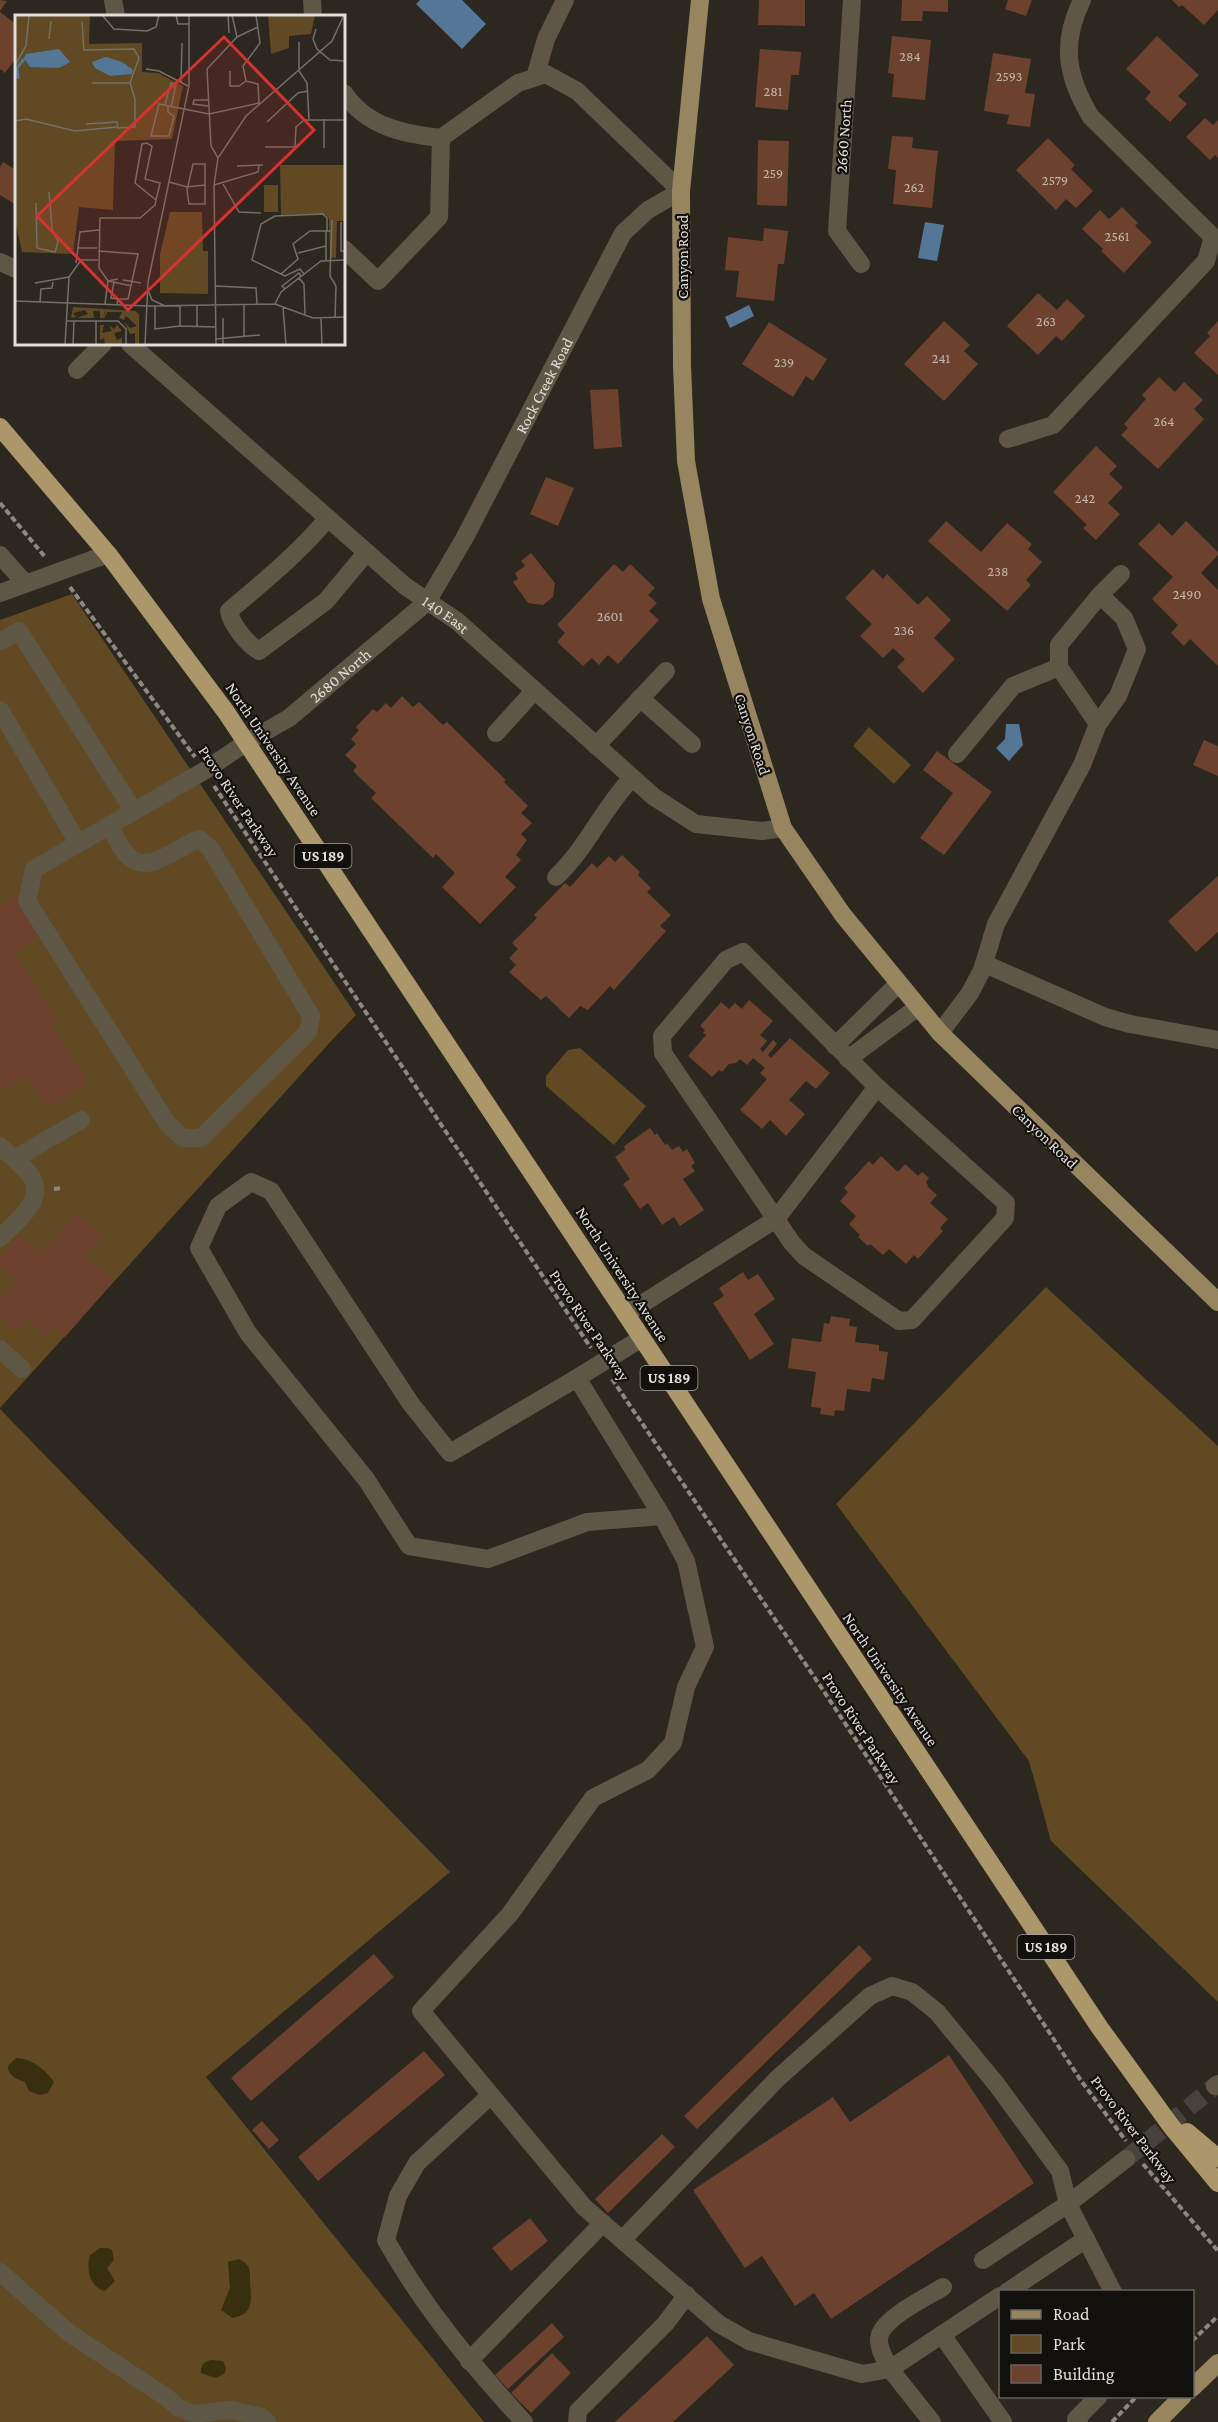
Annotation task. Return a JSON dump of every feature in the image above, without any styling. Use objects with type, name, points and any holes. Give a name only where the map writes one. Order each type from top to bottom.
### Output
[{"type":"highway","name":"North University Avenue","points":[[0,427],[108,554],[247,742],[1100,2028],[1156,2106],[1218,2183]]},
{"type":"highway","points":[[1156,2106],[1218,2158]]},
{"type":"main road","name":"Canyon Road","points":[[700,0],[681,190],[682,366],[686,461],[711,599],[783,828],[843,915],[940,1033],[1218,1302]]},
{"type":"main road","points":[[1194,2386],[1218,2363]]},
{"type":"main road","points":[[1157,2422],[1182,2398]]},
{"type":"street","points":[[113,0],[116,15]]},
{"type":"street","points":[[312,0],[313,15]]},
{"type":"street","points":[[536,77],[546,39],[565,0]]},
{"type":"street","name":"2660 North","points":[[852,0],[837,231],[861,264]]},
{"type":"street","points":[[1008,439],[1053,425],[1206,261],[1213,237],[1091,117],[1078,96],[1067,46],[1072,20],[1082,0]]},
{"type":"street","points":[[345,94],[373,121],[404,134],[441,138],[518,83],[546,74],[577,91],[681,190]]},
{"type":"street","points":[[345,250],[378,281],[439,217],[441,138]]},
{"type":"street","name":"Rock Creek Road","points":[[427,602],[464,539],[623,233],[648,210],[681,190]]},
{"type":"street","points":[[0,262],[15,269]]},
{"type":"street","points":[[77,370],[102,345]]},
{"type":"street","name":"140 East","points":[[131,345],[366,553],[427,602],[457,621],[654,797],[696,824],[762,831],[783,828]]},
{"type":"street","points":[[328,518],[314,535],[274,573],[229,611],[230,618],[252,647],[259,651],[326,601],[366,553]]},
{"type":"street","points":[[0,593],[108,554]]},
{"type":"street","points":[[0,555],[25,583]]},
{"type":"street","points":[[1098,724],[1059,668],[1059,645],[1100,595],[1121,574]]},
{"type":"street","points":[[940,1033],[970,993],[985,964],[996,924],[1082,765],[1098,724],[1118,696],[1137,649],[1124,618],[1100,595]]},
{"type":"street","name":"2680 North","points":[[109,825],[127,855],[142,864],[157,861],[186,843],[199,839],[210,848],[311,1017],[308,1032],[201,1138],[183,1138],[167,1124],[27,901],[34,869],[133,810],[204,771],[247,742],[289,718],[427,602]]},
{"type":"street","points":[[0,641],[19,631],[133,810]]},
{"type":"street","points":[[957,754],[1013,686],[1059,668]]},
{"type":"street","points":[[597,746],[666,671]]},
{"type":"street","points":[[496,733],[534,691]]},
{"type":"street","points":[[640,698],[692,744]]},
{"type":"street","points":[[0,710],[78,843]]},
{"type":"street","points":[[556,877],[584,847],[615,796],[633,778]]},
{"type":"street","points":[[743,952],[835,1046],[1006,1203],[1005,1218],[912,1320],[899,1321],[804,1256],[792,1243],[663,1053],[662,1036],[726,960],[743,952]]},
{"type":"street","points":[[985,964],[1105,1017],[1130,1024],[1218,1040]]},
{"type":"street","points":[[835,1046],[898,983]]},
{"type":"street","points":[[848,1059],[918,1007]]},
{"type":"street","points":[[626,1314],[776,1219],[877,1087]]},
{"type":"street","points":[[14,1159],[81,1120]]},
{"type":"street","points":[[0,1146],[33,1178],[35,1194],[32,1204],[0,1238]]},
{"type":"street","points":[[642,1338],[450,1453],[411,1404],[271,1191],[251,1182],[218,1206],[199,1248],[248,1333],[366,1479],[409,1546],[488,1559],[587,1522],[662,1516]]},
{"type":"street","points":[[0,1349],[22,1369]]},
{"type":"street","points":[[577,1378],[662,1516],[686,1561],[705,1647],[686,1687],[673,1743],[648,1770],[593,1798],[510,1914],[421,2011],[584,2207],[719,2324],[749,2341],[862,2374],[890,2369],[999,2297]]},
{"type":"street","points":[[623,2239],[778,2078],[870,1996],[892,1986],[912,1992],[937,2012],[997,2085],[1060,2171],[1068,2204],[1112,2290]]},
{"type":"street","points":[[491,2095],[417,2163],[398,2196],[386,2240],[405,2273],[469,2361],[524,2422]]},
{"type":"street","points":[[983,2260],[1068,2204],[1132,2156]]},
{"type":"street","points":[[469,2361],[603,2223]]},
{"type":"street","points":[[1010,2290],[1086,2239]]},
{"type":"street","points":[[0,2272],[69,2333],[166,2397],[178,2408],[194,2414],[231,2410],[261,2417],[267,2422]]},
{"type":"street","points":[[932,2422],[890,2369],[881,2354],[879,2336],[888,2322],[943,2287]]},
{"type":"street","points":[[577,2422],[578,2411],[665,2324],[687,2295]]},
{"type":"street","points":[[942,2335],[1003,2422]]},
{"type":"street","points":[[1076,2421],[1098,2398]]},
{"type":"path","name":"Provo River Parkway","points":[[0,503],[58,572],[204,771],[822,1687],[1132,2156],[1218,2251]]},
{"type":"path","points":[[1194,2339],[1218,2316]]},
{"type":"path","points":[[1112,2422],[1136,2398]]},
{"type":"green space","points":[[72,594],[356,1015],[0,1408],[0,620]]},
{"type":"green space","points":[[869,727],[911,765],[894,784],[853,746]]},
{"type":"green space","points":[[580,1048],[646,1106],[614,1145],[546,1086],[546,1076],[568,1050]]},
{"type":"green space","points":[[1046,1287],[1218,1446],[1218,2002],[1051,1841],[1029,1761],[836,1504]]},
{"type":"green space","points":[[0,1409],[450,1872],[206,2077],[484,2422],[0,2422]]},
{"type":"sand","points":[[16,2058],[33,2062],[47,2073],[54,2082],[48,2093],[40,2095],[29,2091],[25,2082],[11,2074],[8,2066]]},
{"type":"sand","points":[[100,2248],[112,2250],[114,2260],[107,2268],[115,2281],[105,2291],[92,2282],[88,2266],[90,2255]]},
{"type":"sand","points":[[239,2259],[249,2269],[250,2303],[245,2313],[232,2318],[221,2310],[230,2288],[228,2262]]},
{"type":"sand","points":[[212,2360],[223,2361],[226,2368],[225,2373],[216,2378],[201,2373],[203,2364]]},
{"type":"water","points":[[420,0],[462,0],[486,24],[462,49],[416,4]]},
{"type":"water","points":[[925,222],[944,225],[937,261],[918,258]]},
{"type":"water","points":[[749,305],[754,316],[730,328],[725,317]]},
{"type":"water","points":[[1006,724],[1019,724],[1023,745],[1009,761],[996,748],[1005,739]]},
{"type":"building","points":[[0,0],[7,1],[0,11]]},
{"type":"building","points":[[759,0],[805,0],[805,26],[758,25]]},
{"type":"building","points":[[902,0],[948,0],[948,12],[923,11],[922,21],[901,21]]},
{"type":"building","points":[[1008,0],[1032,0],[1026,16],[1005,9]]},
{"type":"building","points":[[1172,0],[1218,0],[1218,10],[1204,25],[1182,5],[1179,7]]},
{"type":"building","points":[[0,12],[15,23],[15,59],[5,73],[0,69]]},
{"type":"building","points":[[892,36],[931,40],[925,100],[892,97],[894,74],[888,73]]},
{"type":"building","points":[[1157,36],[1199,75],[1178,96],[1187,104],[1170,122],[1145,99],[1151,92],[1126,69]]},
{"type":"building","points":[[760,49],[801,52],[799,75],[791,75],[788,110],[755,107]]},
{"type":"building","points":[[993,53],[1031,59],[1025,93],[1035,94],[1030,127],[1007,124],[1009,115],[984,111]]},
{"type":"building","points":[[1205,118],[1213,125],[1218,120],[1218,158],[1215,155],[1210,160],[1186,137]]},
{"type":"building","points":[[892,136],[913,137],[912,148],[938,151],[932,208],[893,204],[896,170],[888,169]]},
{"type":"building","points":[[1048,138],[1075,165],[1071,169],[1093,191],[1076,208],[1066,199],[1056,210],[1016,170]]},
{"type":"building","points":[[758,140],[789,141],[787,206],[757,205]]},
{"type":"building","points":[[3,162],[15,169],[15,204],[0,195],[0,167]]},
{"type":"building","points":[[1122,207],[1138,223],[1135,226],[1152,242],[1124,273],[1082,229],[1100,210],[1109,219]]},
{"type":"building","points":[[764,228],[788,231],[784,264],[778,264],[774,301],[736,297],[739,271],[725,270],[728,237],[763,241]]},
{"type":"building","points":[[1038,293],[1057,310],[1067,299],[1085,316],[1062,341],[1056,336],[1038,355],[1007,326]]},
{"type":"building","points":[[944,321],[970,345],[964,351],[978,364],[944,401],[904,364]]},
{"type":"building","points":[[1218,321],[1218,375],[1194,353],[1210,336],[1207,333]]},
{"type":"building","points":[[769,322],[827,359],[813,381],[806,376],[793,397],[742,364]]},
{"type":"building","points":[[1159,377],[1175,392],[1184,382],[1203,400],[1194,409],[1204,419],[1158,469],[1121,435],[1128,428],[1124,424],[1146,399],[1142,395]]},
{"type":"building","points":[[618,389],[622,447],[594,449],[590,390]]},
{"type":"building","points":[[1096,446],[1117,466],[1109,474],[1123,487],[1108,503],[1120,514],[1096,540],[1083,528],[1087,525],[1053,492]]},
{"type":"building","points":[[546,477],[574,488],[558,526],[530,514]]},
{"type":"building","points":[[946,521],[981,552],[1007,523],[1032,544],[1028,549],[1042,562],[1026,580],[1031,585],[1007,611],[928,541]]},
{"type":"building","points":[[1186,521],[1218,552],[1218,555],[1201,573],[1218,590],[1218,666],[1190,639],[1184,646],[1171,633],[1178,625],[1152,599],[1173,577],[1138,544],[1159,523],[1172,536]]},
{"type":"building","points":[[531,553],[555,583],[553,597],[543,605],[528,603],[513,582],[518,579],[515,573],[525,566],[521,561]]},
{"type":"building","points":[[614,564],[623,572],[630,564],[655,588],[648,595],[657,603],[649,611],[659,620],[618,664],[608,655],[599,665],[592,658],[583,666],[557,642],[565,633],[557,625]]},
{"type":"building","points":[[873,569],[883,579],[887,574],[918,605],[927,596],[951,620],[934,638],[955,659],[923,693],[897,667],[905,659],[893,648],[883,658],[860,636],[872,624],[845,598]]},
{"type":"building","points":[[402,696],[413,707],[419,702],[443,725],[447,722],[506,780],[504,782],[528,806],[521,813],[532,823],[521,834],[527,840],[516,855],[521,860],[505,877],[516,887],[480,924],[442,887],[455,873],[436,854],[433,858],[371,798],[376,793],[353,771],[357,766],[345,755],[356,744],[351,739],[359,730],[356,727],[373,709],[377,712],[386,703],[391,708]]},
{"type":"building","points":[[1204,740],[1218,746],[1218,776],[1193,765]]},
{"type":"building","points":[[937,751],[992,792],[944,855],[920,838],[953,793],[923,770]]},
{"type":"building","points":[[622,855],[640,872],[638,875],[651,888],[647,892],[671,915],[660,926],[666,931],[614,990],[610,986],[588,1010],[580,1006],[569,1018],[546,996],[541,1000],[509,972],[516,965],[509,958],[518,949],[512,943],[537,918],[534,915],[565,883],[570,887],[592,863],[597,868],[609,856],[615,862]]},
{"type":"building","points":[[1218,876],[1218,932],[1196,952],[1168,921]]},
{"type":"building","points":[[18,894],[43,934],[14,952],[57,1021],[52,1024],[88,1083],[46,1109],[26,1076],[0,1092],[0,905]]},
{"type":"building","points":[[749,1000],[773,1021],[760,1035],[767,1041],[760,1049],[763,1052],[773,1040],[777,1044],[768,1055],[771,1058],[790,1038],[830,1073],[816,1089],[806,1081],[789,1100],[805,1114],[786,1136],[770,1120],[762,1129],[740,1110],[767,1079],[760,1073],[765,1068],[753,1058],[747,1065],[740,1059],[736,1063],[729,1064],[722,1072],[719,1070],[712,1077],[688,1056],[706,1035],[703,1033],[705,1030],[700,1026],[721,1002],[729,1009],[735,1003],[742,1009]]},
{"type":"building","points":[[650,1128],[672,1150],[679,1146],[683,1152],[687,1149],[695,1163],[691,1166],[695,1171],[683,1179],[704,1210],[680,1226],[674,1217],[662,1225],[648,1203],[640,1209],[623,1184],[630,1179],[615,1157],[625,1150],[624,1146]]},
{"type":"building","points":[[881,1156],[898,1172],[905,1164],[918,1176],[922,1172],[929,1178],[926,1182],[927,1186],[937,1195],[930,1203],[948,1219],[940,1228],[943,1231],[918,1259],[914,1255],[906,1264],[889,1249],[883,1255],[858,1237],[860,1235],[849,1224],[856,1216],[840,1201],[848,1192],[844,1188],[869,1161],[873,1165]]},
{"type":"building","points":[[77,1213],[103,1236],[86,1256],[114,1281],[65,1337],[54,1327],[46,1336],[27,1319],[16,1331],[0,1317],[0,1297],[16,1279],[0,1265],[0,1256],[20,1234],[41,1253]]},
{"type":"building","points":[[743,1272],[748,1280],[758,1274],[775,1299],[754,1314],[774,1344],[750,1360],[713,1303],[724,1296],[719,1288]]},
{"type":"building","points":[[831,1316],[850,1319],[849,1326],[857,1327],[855,1342],[879,1345],[879,1351],[888,1352],[884,1380],[872,1378],[870,1392],[847,1389],[844,1411],[835,1410],[834,1416],[820,1414],[821,1408],[811,1407],[816,1372],[788,1368],[792,1338],[821,1342],[824,1323],[829,1324]]},
{"type":"building","points":[[859,1945],[872,1959],[697,2129],[684,2116]]},
{"type":"building","points":[[374,1954],[394,1977],[251,2101],[231,2078]]},
{"type":"building","points":[[424,2051],[445,2075],[318,2181],[298,2157]]},
{"type":"building","points":[[949,2055],[1034,2183],[831,2319],[814,2293],[795,2306],[762,2256],[745,2268],[693,2190],[833,2097],[850,2122]]},
{"type":"building","points":[[262,2121],[279,2140],[269,2149],[252,2130]]},
{"type":"building","points":[[662,2134],[675,2147],[608,2213],[595,2199]]},
{"type":"building","points":[[530,2218],[548,2241],[511,2271],[492,2248]]},
{"type":"building","points":[[552,2323],[564,2337],[508,2389],[495,2375]]},
{"type":"building","points":[[707,2336],[734,2365],[673,2422],[615,2422]]},
{"type":"building","points":[[552,2353],[571,2373],[531,2413],[511,2393]]},
{"type":"tunnel","points":[[1126,2159],[1215,2086]]}]
